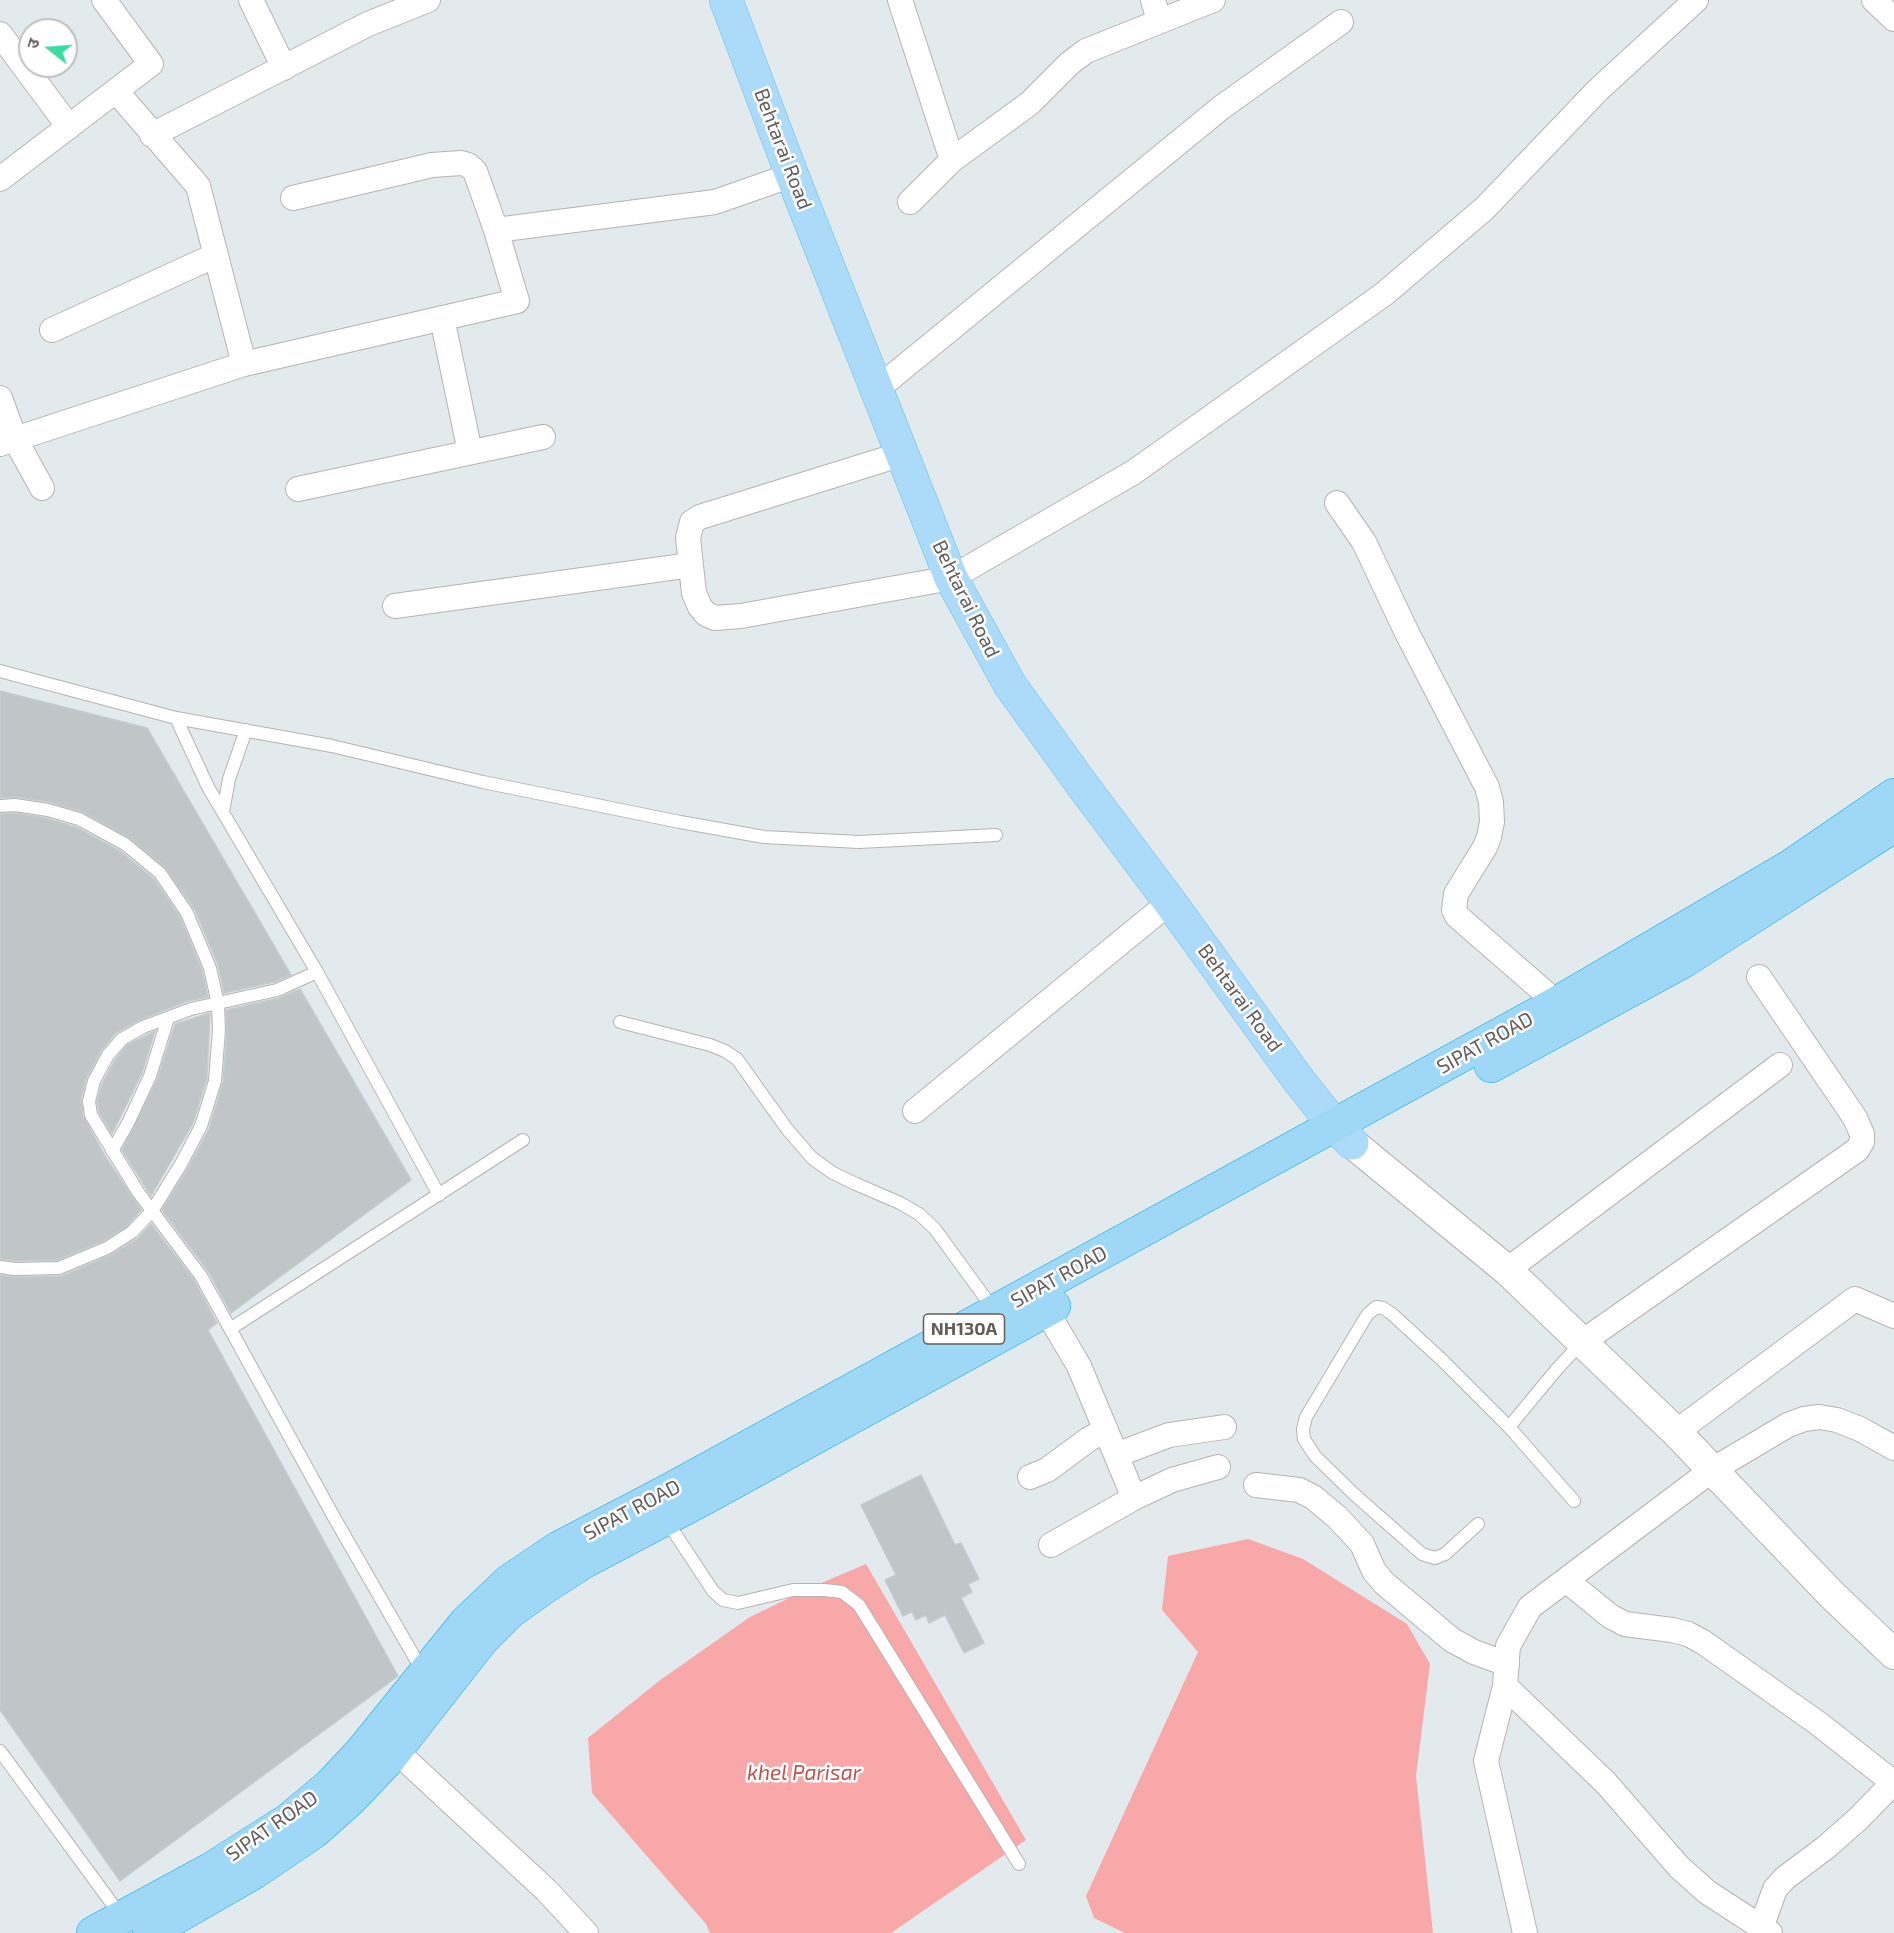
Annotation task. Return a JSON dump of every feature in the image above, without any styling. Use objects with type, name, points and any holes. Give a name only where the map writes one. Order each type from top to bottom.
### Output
[{"type":"highway","name":"SIPAT ROAD","points":[[93,1933],[135,1925],[255,1872],[314,1832],[351,1799],[395,1750],[482,1640],[510,1612],[584,1562],[1046,1310],[1343,1135],[1557,1003],[1789,867],[1894,795]]},
{"type":"highway","name":"SIPAT ROAD","points":[[135,1925],[211,1869],[288,1820],[330,1785],[362,1752],[466,1622],[509,1581],[558,1548],[995,1312],[1684,961],[1894,826]]},
{"type":"main road","name":"Behtarai Road","points":[[726,0],[792,175],[951,578],[1010,685],[1297,1077],[1343,1135]]},
{"type":"street","points":[[0,179],[150,64],[104,0]]},
{"type":"street","points":[[250,0],[284,68]]},
{"type":"street","points":[[152,135],[368,24],[428,0]]},
{"type":"street","points":[[900,0],[952,160]]},
{"type":"street","points":[[910,202],[952,160],[1030,103],[1070,63],[1086,51],[1156,10],[1213,0]]},
{"type":"street","points":[[902,454],[700,516],[692,522],[688,533],[691,565],[694,593],[700,607],[714,618],[741,616],[951,578],[1134,472],[1384,294],[1484,209],[1598,90],[1696,0]]},
{"type":"street","points":[[1874,0],[1894,19]]},
{"type":"street","points":[[877,389],[1222,107],[1341,22]]},
{"type":"street","points":[[0,34],[69,127]]},
{"type":"street","points":[[116,91],[198,186],[244,363]]},
{"type":"street","points":[[8,442],[244,363],[517,301],[475,171],[468,165],[461,163],[432,165],[293,198]]},
{"type":"street","points":[[496,231],[715,202],[792,175]]},
{"type":"street","points":[[52,330],[216,255]]},
{"type":"street","points":[[441,318],[470,452]]},
{"type":"street","points":[[0,398],[8,442],[42,488]]},
{"type":"street","points":[[298,489],[543,437]]},
{"type":"street","points":[[1337,503],[1364,542],[1407,633],[1487,787],[1491,802],[1492,822],[1489,837],[1456,894],[1453,902],[1454,910],[1457,916],[1557,1003]]},
{"type":"street","points":[[395,606],[691,565]]},
{"type":"street","points":[[915,1111],[1170,902]]},
{"type":"street","points":[[1582,1342],[1857,1150],[1862,1142],[1862,1134],[1855,1118],[1760,977]]},
{"type":"street","points":[[1507,1270],[1780,1065]]},
{"type":"street","points":[[1343,1135],[1507,1270],[1676,1432],[1832,1595],[1894,1654]]},
{"type":"street","points":[[1676,1432],[1855,1299],[1894,1316]]},
{"type":"street","points":[[1046,1310],[1079,1366],[1134,1498]]},
{"type":"street","points":[[1525,1933],[1486,1761],[1506,1675],[1508,1646],[1530,1607],[1568,1581],[1712,1470],[1788,1425],[1804,1419],[1819,1417],[1837,1420],[1860,1429],[1894,1448]]},
{"type":"street","points":[[1116,1455],[1169,1435],[1224,1427]]},
{"type":"street","points":[[1030,1477],[1047,1470],[1089,1439],[1106,1430]]},
{"type":"street","points":[[1051,1545],[1134,1498],[1172,1480],[1218,1467]]},
{"type":"street","points":[[1256,1485],[1299,1490],[1313,1497],[1337,1517],[1362,1544],[1374,1571],[1384,1583],[1452,1640],[1474,1652],[1506,1675],[1606,1783],[1679,1867],[1752,1928],[1769,1903],[1775,1889],[1858,1820],[1894,1782],[1819,1724],[1703,1642],[1688,1634],[1672,1630],[1625,1624],[1610,1616],[1568,1581]]},
{"type":"street","points":[[395,1750],[546,1890],[586,1933]]},
{"type":"lane","points":[[0,670],[176,718],[332,746],[529,792],[764,837],[860,842],[996,836]]},
{"type":"lane","points":[[176,718],[199,771],[317,972],[439,1195]]},
{"type":"lane","points":[[223,812],[229,779],[246,730]]},
{"type":"lane","points":[[0,806],[15,805],[48,810],[79,819],[125,844],[160,873],[187,913],[210,969],[218,1004],[219,1030],[215,1082],[201,1126],[182,1164],[152,1211],[132,1232],[107,1248],[59,1268],[0,1267]]},
{"type":"lane","points":[[317,972],[277,990],[191,1009],[143,1027],[122,1039],[108,1055],[94,1081],[89,1101],[91,1115],[152,1211],[201,1276],[423,1673]]},
{"type":"lane","points":[[112,1151],[150,1076],[168,1018]]},
{"type":"lane","points":[[620,1022],[710,1045],[737,1059],[787,1129],[813,1158],[848,1180],[919,1214],[935,1229],[995,1312]]},
{"type":"lane","points":[[230,1329],[523,1140]]},
{"type":"lane","points":[[1478,1524],[1444,1554],[1436,1558],[1422,1554],[1354,1495],[1314,1456],[1304,1440],[1303,1430],[1306,1418],[1367,1315],[1376,1307],[1383,1308],[1392,1314],[1509,1427],[1574,1501]]},
{"type":"lane","points":[[1509,1427],[1582,1342]]},
{"type":"lane","points":[[665,1519],[713,1591],[723,1600],[738,1603],[793,1590],[824,1590],[842,1592],[859,1605],[1019,1864]]},
{"type":"lane","points":[[0,1751],[135,1925]]},
{"type":"water","points":[[1248,1539],[1303,1559],[1407,1624],[1430,1664],[1416,1776],[1433,1933],[1125,1933],[1094,1918],[1086,1896],[1198,1652],[1162,1610],[1168,1556]]},
{"type":"water","name":"khel Parisar","points":[[866,1564],[1026,1840],[891,1933],[710,1933],[706,1924],[592,1793],[588,1738],[659,1681],[750,1617]]},
{"type":"building","points":[[0,691],[147,728],[291,975],[274,982],[224,993],[218,965],[195,910],[165,867],[130,838],[83,812],[49,802],[16,797],[0,798]]},
{"type":"building","points":[[15,813],[46,818],[76,827],[120,851],[154,879],[180,917],[202,970],[208,997],[188,1001],[139,1020],[116,1033],[101,1051],[86,1079],[81,1099],[83,1116],[105,1156],[141,1210],[127,1226],[103,1241],[57,1260],[0,1259],[0,814]]},
{"type":"building","points":[[300,989],[411,1180],[231,1313],[208,1271],[162,1210],[209,1129],[223,1082],[227,1031],[226,1010],[279,998]]},
{"type":"building","points":[[210,1013],[207,1079],[193,1123],[151,1196],[122,1150],[157,1080],[175,1024]]},
{"type":"building","points":[[155,1031],[142,1073],[112,1134],[99,1112],[97,1101],[102,1084],[115,1060],[127,1045]]},
{"type":"building","points":[[151,1224],[194,1280],[217,1323],[208,1330],[398,1676],[120,1881],[0,1710],[0,1275],[62,1276],[111,1255],[137,1239]]},
{"type":"building","points":[[921,1475],[955,1545],[961,1543],[979,1579],[968,1584],[972,1592],[961,1598],[984,1643],[964,1653],[945,1615],[929,1623],[926,1615],[916,1620],[912,1612],[903,1616],[885,1580],[896,1575],[861,1505]]}]
